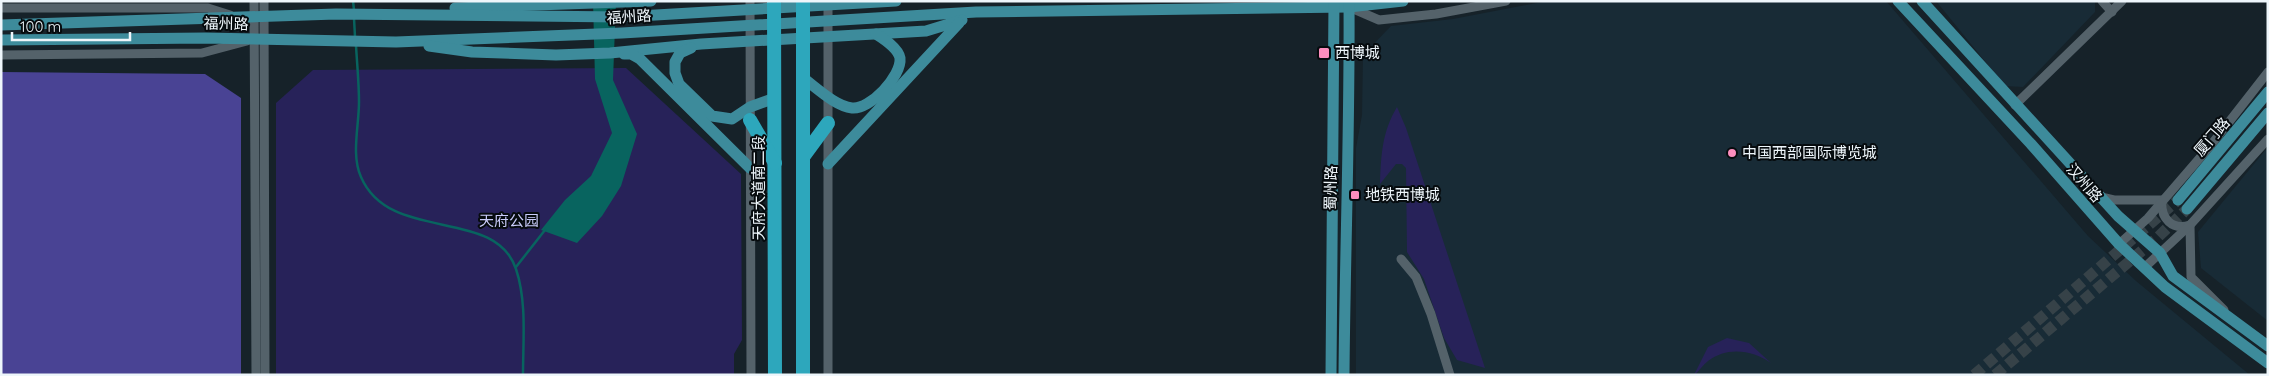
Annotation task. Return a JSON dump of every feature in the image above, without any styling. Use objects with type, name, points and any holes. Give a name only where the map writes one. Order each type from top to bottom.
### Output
[{"type":"highway","name":"天府大道南二段","points":[[774,1],[776,98],[775,375]]},
{"type":"highway","points":[[803,1],[803,375]]},
{"type":"highway","points":[[750,114],[776,164]]},
{"type":"highway","points":[[803,157],[828,123]]},
{"type":"main road","points":[[396,14],[473,7],[651,1]]},
{"type":"main road","name":"福州路","points":[[1,25],[264,18],[336,14],[622,17],[896,1]]},
{"type":"main road","name":"福州路","points":[[1,40],[259,39],[396,42],[622,33],[976,12],[1078,11],[1403,1]]},
{"type":"main road","name":"汉州路","points":[[1898,1],[2144,268],[2268,363]]},
{"type":"main road","name":"汉州路","points":[[1922,1],[2101,197],[2160,253],[2173,276],[2268,346]]},
{"type":"main road","name":"蜀州路","points":[[1331,375],[1334,4]]},
{"type":"main road","name":"蜀州路","points":[[1344,375],[1346,151],[1350,105],[1349,4]]},
{"type":"main road","points":[[396,42],[472,52],[556,55],[610,53],[701,44],[926,30],[962,20],[1078,11]]},
{"type":"main road","points":[[828,164],[962,20]]},
{"type":"main road","points":[[803,78],[842,106],[853,108],[872,102],[894,78],[900,66],[900,56],[888,41],[876,34]]},
{"type":"main road","points":[[701,44],[680,53],[675,62],[675,73],[679,84],[712,116],[732,119],[750,114],[776,98]]},
{"type":"main road","points":[[610,53],[631,54],[640,59],[750,168]]},
{"type":"main road","name":"厦门路","points":[[2178,200],[2268,92]]},
{"type":"main road","name":"厦门路","points":[[2187,209],[2268,113]]},
{"type":"street","points":[[254,1],[259,39],[265,375]]},
{"type":"street","points":[[256,375],[259,39],[264,18],[264,1]]},
{"type":"street","points":[[750,1],[751,375]]},
{"type":"street","points":[[828,1],[828,375]]},
{"type":"street","name":"福州路","points":[[1349,4],[1379,20],[1436,14],[1506,1]]},
{"type":"street","points":[[2102,1],[2112,12]]},
{"type":"street","points":[[2015,104],[2122,1]]},
{"type":"street","points":[[1,8],[208,8],[240,18]]},
{"type":"street","points":[[1,54],[202,53],[259,39]]},
{"type":"street","points":[[2120,244],[2135,231],[2211,145],[2268,72]]},
{"type":"street","points":[[2144,268],[2190,225],[2268,139]]},
{"type":"street","points":[[2101,197],[2114,200],[2162,200]]},
{"type":"street","points":[[2162,200],[2161,209],[2168,222],[2176,226],[2190,225]]},
{"type":"street","points":[[2190,225],[2190,277],[2208,292],[2234,321]]},
{"type":"street","points":[[1401,259],[1416,277],[1431,314],[1450,375]]},
{"type":"shaded area","points":[[593,1],[616,1],[613,80],[637,134],[621,186],[602,216],[577,243],[541,230],[565,200],[591,176],[612,133],[595,79]]},
{"type":"shaded area","points":[[1547,1],[1886,1],[2088,236],[2136,281],[2250,375],[1356,375],[1356,148],[1362,115],[1363,55],[1391,26],[1453,19]]},
{"type":"shaded area","points":[[1936,1],[2095,1],[2095,12],[2023,87],[2005,86]]},
{"type":"shaded area","points":[[1,72],[205,74],[241,98],[241,375],[1,375]]},
{"type":"shaded area","points":[[2268,147],[2268,321],[2201,268],[2198,232]]},
{"type":"green space","name":"天府公园","points":[[626,68],[741,174],[742,340],[734,354],[734,375],[276,375],[276,103],[313,70]]},
{"type":"green space","points":[[1397,107],[1406,128],[1485,368],[1457,360],[1444,338],[1424,279],[1407,252],[1406,168],[1402,164],[1396,164],[1380,184],[1385,135]]},
{"type":"green space","points":[[1727,338],[1749,343],[1771,363],[1748,353],[1723,353],[1715,356],[1694,375],[1708,347]]},
{"type":"waterway","points":[[353,1],[354,10]]},
{"type":"waterway","points":[[354,18],[355,37]]},
{"type":"waterway","points":[[356,45],[359,102],[356,159],[361,177],[375,198],[394,211],[417,219],[487,237],[504,250],[516,269],[522,295],[524,321],[523,375]]},
{"type":"waterway","points":[[516,267],[545,230]]},
{"type":"tunnel","points":[[1974,375],[2178,200]]},
{"type":"tunnel","points":[[1995,375],[2157,238],[2187,209]]},
{"type":"place","name":"西博城","points":[[1324,53]]},
{"type":"place","name":"中国西部国际博览城","points":[[1732,153]]},
{"type":"place","name":"地铁西博城","points":[[1355,195]]}]
